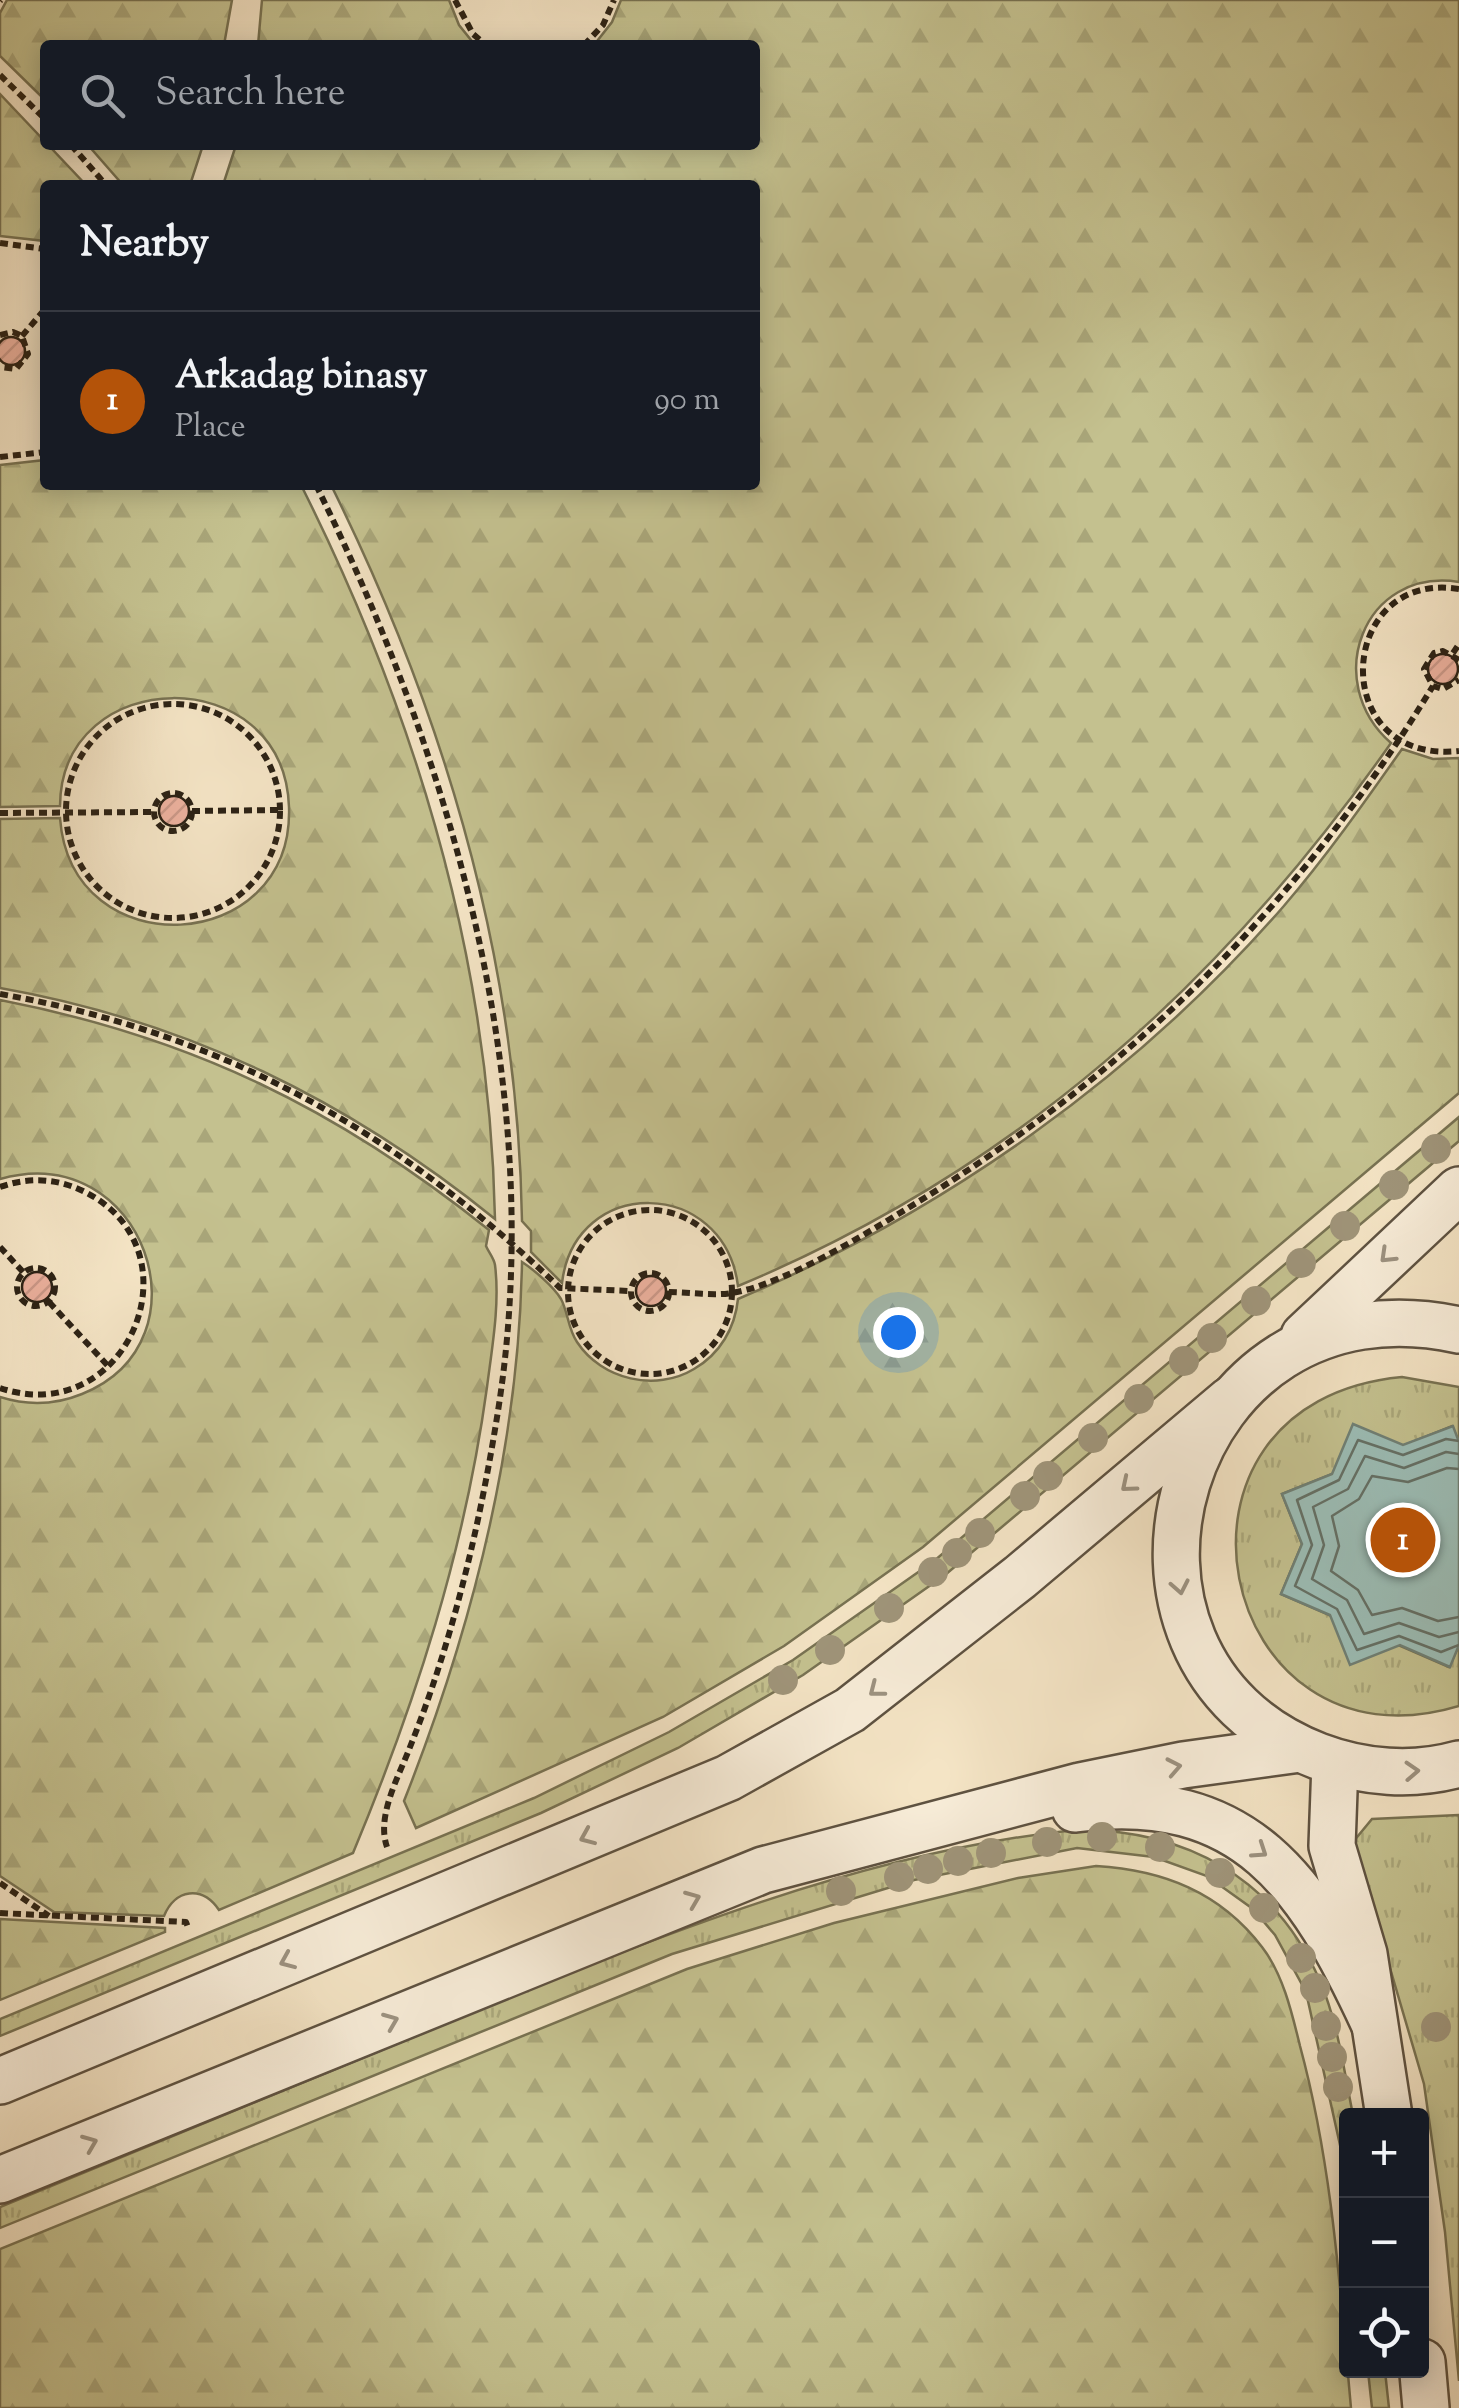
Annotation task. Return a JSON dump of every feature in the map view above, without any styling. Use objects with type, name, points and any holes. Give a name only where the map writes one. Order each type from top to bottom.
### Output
[{"type":"street","points":[[0,2081],[728,1778],[850,1710],[1020,1577],[1287,1352],[1459,1190]]},
{"type":"street","points":[[1287,1352],[1356,1326],[1393,1322],[1459,1330]]},
{"type":"street","points":[[1230,1400],[1191,1464],[1180,1499],[1177,1573],[1191,1627],[1216,1677],[1268,1730],[1318,1756]]},
{"type":"street","points":[[1318,1756],[1332,1846],[1364,1954],[1388,2108]]},
{"type":"street","points":[[0,2180],[764,1870],[894,1832],[1166,1768],[1318,1756],[1408,1772],[1459,1764]]},
{"type":"street","points":[[894,1832],[1109,1804],[1168,1811],[1222,1828],[1271,1856],[1304,1894],[1348,1967],[1374,2023]]},
{"type":"street","points":[[1423,2378],[1426,2408]]},
{"type":"path","points":[[455,0],[472,34],[480,40]]},
{"type":"path","points":[[589,40],[603,24],[614,0]]},
{"type":"path","points":[[0,74],[40,113]]},
{"type":"path","points":[[74,150],[102,180]]},
{"type":"path","points":[[0,243],[40,248]]},
{"type":"path","points":[[22,336],[40,315]]},
{"type":"path","points":[[0,335],[13,332],[28,344],[24,363],[16,369],[0,367]]},
{"type":"path","points":[[0,456],[40,452]]},
{"type":"path","points":[[318,490],[408,688],[444,804],[473,922],[500,1066],[508,1240],[504,1356],[482,1496],[444,1646],[389,1800],[387,1848]]},
{"type":"path","points":[[1459,589],[1424,589],[1403,597],[1373,627],[1364,647],[1364,690],[1371,710],[1400,740],[1421,750],[1459,751]]},
{"type":"path","points":[[1459,644],[1456,656],[1443,650],[1426,660],[1427,679],[1433,686],[1443,689],[1459,680]]},
{"type":"path","points":[[669,1292],[733,1293],[810,1261],[916,1203],[1033,1126],[1116,1061],[1277,904],[1334,834],[1433,686]]},
{"type":"path","points":[[172,703],[226,717],[249,734],[271,769],[281,810],[272,851],[250,886],[228,904],[202,915],[174,919],[147,916],[121,905],[98,888],[81,866],[70,840],[66,812],[70,784],[80,758],[96,736],[144,707],[172,703]]},
{"type":"path","points":[[172,792],[182,795],[192,811],[190,821],[173,831],[157,821],[154,812],[163,795],[172,792]]},
{"type":"path","points":[[192,811],[281,810]]},
{"type":"path","points":[[0,813],[154,812]]},
{"type":"path","points":[[0,994],[145,1028],[264,1076],[376,1138],[508,1240],[560,1288],[630,1291]]},
{"type":"path","points":[[0,1187],[42,1180],[69,1185],[116,1215],[132,1238],[142,1265],[144,1293],[133,1333],[109,1368],[59,1393],[32,1395],[0,1388]]},
{"type":"path","points":[[651,1209],[682,1216],[709,1234],[726,1261],[733,1293],[726,1324],[708,1352],[690,1364],[650,1375],[618,1368],[591,1350],[578,1333],[568,1289],[570,1270],[592,1233],[609,1220],[651,1209]]},
{"type":"path","points":[[0,1247],[24,1273]]},
{"type":"path","points":[[42,1269],[50,1274],[56,1283],[49,1302],[40,1306],[22,1300],[18,1282],[24,1273],[42,1269]]},
{"type":"path","points":[[650,1272],[660,1275],[669,1292],[666,1302],[649,1311],[633,1301],[630,1291],[633,1282],[650,1272]]},
{"type":"path","points":[[49,1302],[109,1368]]},
{"type":"path","points":[[0,1883],[51,1918]]},
{"type":"path","points":[[0,1913],[186,1922],[189,1930]]},
{"type":"green space","points":[[7,0],[232,0],[225,40],[40,40],[40,95],[0,56],[0,13]]},
{"type":"green space","points":[[262,0],[449,0],[459,25],[471,40],[258,40]]},
{"type":"green space","points":[[621,0],[1459,0],[1459,582],[1426,582],[1398,592],[1377,610],[1363,634],[1356,661],[1359,690],[1370,718],[1391,743],[1256,914],[1182,991],[1104,1062],[1021,1127],[933,1187],[838,1240],[738,1286],[727,1250],[706,1224],[680,1209],[650,1203],[620,1208],[593,1223],[573,1248],[562,1283],[531,1252],[531,1231],[522,1221],[517,1125],[506,1030],[490,935],[468,842],[408,661],[333,490],[760,490],[760,180],[225,180],[234,150],[760,150],[760,40],[598,40],[612,22]]},
{"type":"green space","points":[[0,94],[40,136],[40,150],[53,150],[81,180],[40,180],[40,240],[0,236]]},
{"type":"green space","points":[[92,150],[201,150],[192,180],[119,180]]},
{"type":"green space","points":[[40,461],[40,490],[303,490],[379,660],[412,750],[439,842],[462,934],[479,1028],[490,1123],[495,1219],[382,1137],[262,1071],[136,1021],[0,988],[0,819],[60,818],[73,867],[101,901],[139,920],[180,925],[222,916],[257,893],[281,856],[289,807],[278,759],[251,725],[215,705],[173,698],[132,705],[96,726],[70,759],[60,806],[0,807],[0,465]]},
{"type":"green space","points":[[1402,749],[1433,759],[1459,758],[1459,1093],[923,1547],[784,1646],[663,1717],[416,1828],[404,1801],[451,1670],[501,1468],[512,1400],[522,1262],[558,1294],[577,1342],[600,1365],[647,1381],[679,1376],[694,1369],[725,1339],[738,1299],[815,1264],[962,1181],[1033,1134],[1165,1027],[1283,907]]},
{"type":"green space","points":[[0,1000],[136,1035],[260,1084],[376,1148],[489,1230],[486,1246],[494,1262],[497,1295],[478,1447],[452,1566],[417,1682],[376,1796],[353,1853],[219,1910],[205,1897],[189,1894],[175,1900],[164,1916],[54,1912],[0,1876],[0,1397],[31,1403],[62,1400],[82,1394],[122,1368],[145,1332],[152,1292],[144,1251],[124,1215],[92,1188],[50,1174],[0,1179]]},
{"type":"green space","points":[[1459,1117],[1459,1141],[945,1575],[803,1675],[678,1748],[541,1813],[0,2036],[0,2019],[534,1798],[669,1732],[793,1660],[934,1561]]},
{"type":"green space","points":[[1402,1377],[1459,1387],[1459,1442],[1452,1426],[1282,1494],[1302,1544],[1281,1594],[1449,1667],[1459,1645],[1459,1706],[1376,1714],[1310,1689],[1264,1641],[1239,1579],[1239,1512],[1264,1449],[1318,1401]]},
{"type":"green space","points":[[1459,1815],[1459,2381],[1429,2108],[1353,1842],[1372,1819]]},
{"type":"green space","points":[[1076,1830],[1154,1839],[1190,1850],[1222,1866],[1252,1888],[1301,1945],[1326,1997],[1352,2108],[1339,2108],[1339,2140],[1306,1992],[1275,1935],[1253,1909],[1207,1876],[1154,1857],[1077,1848],[914,1880],[672,1954],[0,2228],[0,2207],[609,1957],[841,1877],[998,1841]]},
{"type":"green space","points":[[1096,1866],[1167,1879],[1209,1898],[1228,1912],[1262,1947],[1276,1969],[1294,2020],[1320,2135],[1339,2287],[1339,2378],[1348,2378],[1351,2408],[0,2408],[0,2249],[687,1969],[834,1923],[1018,1878]]},
{"type":"green space","points":[[0,1919],[165,1928],[165,1932],[0,2000]]},
{"type":"green space","points":[[1369,2378],[1386,2378],[1389,2408],[1372,2408]]},
{"type":"water","points":[[1353,1424],[1403,1445],[1453,1426],[1459,1442],[1459,1645],[1450,1667],[1400,1645],[1350,1665],[1330,1615],[1281,1594],[1302,1544],[1282,1494],[1332,1474]]},
{"type":"building","points":[[6,338],[16,338],[24,346],[24,356],[16,364],[6,364],[-1,358],[-1,344]]},
{"type":"building","points":[[1443,654],[1454,658],[1458,669],[1454,680],[1443,684],[1432,680],[1428,669],[1432,658]]},
{"type":"building","points":[[174,796],[185,800],[189,811],[185,822],[174,826],[163,822],[159,811],[163,800]]},
{"type":"building","points":[[37,1272],[48,1276],[52,1287],[48,1298],[37,1302],[26,1298],[22,1287],[26,1276]]},
{"type":"building","points":[[651,1276],[662,1280],[666,1291],[662,1302],[651,1306],[640,1302],[636,1291],[640,1280]]},
{"type":"place","name":"Arkadag binasy","points":[[1403,1540]]}]
